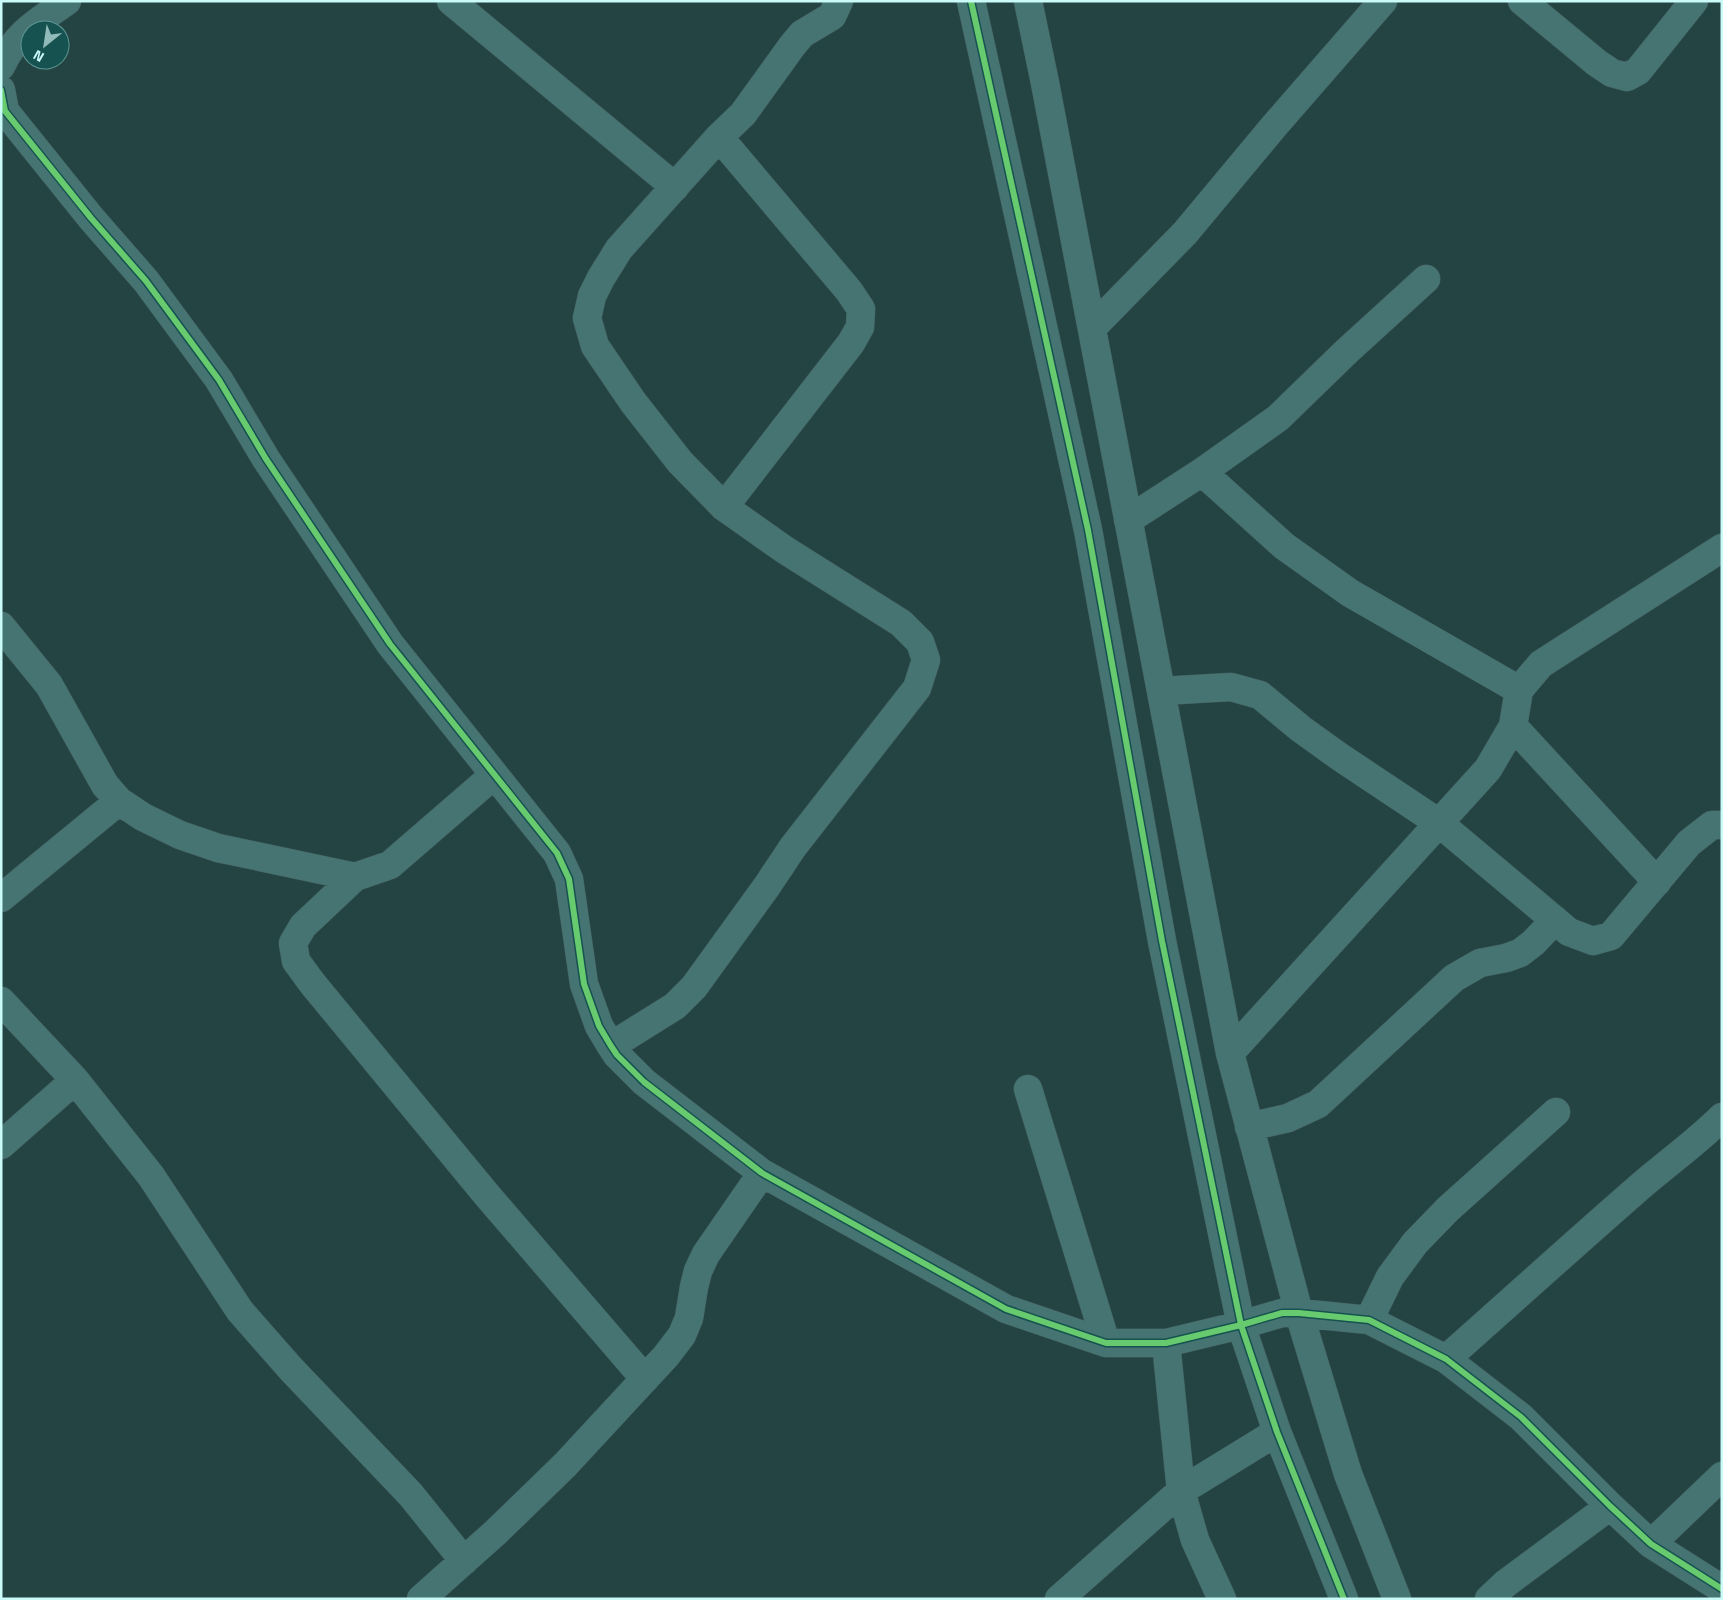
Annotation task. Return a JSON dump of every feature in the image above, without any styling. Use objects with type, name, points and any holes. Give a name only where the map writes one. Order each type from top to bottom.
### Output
[{"type":"street","points":[[1,66],[8,50],[22,34],[67,1]]},
{"type":"street","points":[[611,1046],[675,1006],[694,987],[793,847],[917,688],[926,660],[920,642],[901,623],[785,550],[724,507],[680,462],[634,402],[595,346],[587,318],[592,296],[620,249],[719,137],[743,114],[802,34],[832,16],[839,1]]},
{"type":"street","points":[[971,1],[1088,530],[1162,941],[1246,1323],[1276,1432],[1344,1599]]},
{"type":"street","points":[[1028,1],[1230,1053],[1249,1126],[1291,1313],[1348,1474],[1397,1599]]},
{"type":"street","points":[[1092,328],[1185,233],[1275,125],[1383,1]]},
{"type":"street","points":[[1522,1],[1597,63],[1612,73],[1627,77],[1638,71],[1694,1]]},
{"type":"street","points":[[454,2],[675,187]]},
{"type":"street","points":[[1,91],[5,111],[91,218],[151,288],[218,380],[266,460],[390,644],[557,853],[569,879],[584,984],[599,1026],[617,1055],[644,1082],[762,1174],[1006,1310],[1106,1343],[1166,1342],[1291,1313],[1369,1320],[1446,1359],[1521,1416],[1610,1506],[1651,1544],[1722,1589]]},
{"type":"street","points":[[719,137],[849,291],[861,308],[860,327],[851,343],[724,507]]},
{"type":"street","points":[[1128,520],[1202,472],[1278,418],[1347,351],[1426,279]]},
{"type":"street","points":[[1202,472],[1284,546],[1350,594],[1519,690]]},
{"type":"street","points":[[1230,1053],[1488,769],[1512,726],[1519,690],[1541,664],[1722,548]]},
{"type":"street","points":[[1,626],[48,684],[105,785],[118,801],[143,817],[180,834],[218,848],[355,878]]},
{"type":"street","points":[[1161,691],[1231,687],[1260,695],[1301,729],[1438,823],[1569,932],[1593,941],[1611,936],[1689,843],[1712,824],[1722,825]]},
{"type":"street","points":[[1512,726],[1657,882]]},
{"type":"street","points":[[494,775],[390,865],[355,878],[303,926],[294,943],[296,961],[312,983],[486,1194],[645,1379]]},
{"type":"street","points":[[1,898],[118,801]]},
{"type":"street","points":[[1249,1126],[1288,1118],[1318,1104],[1454,978],[1480,963],[1520,953],[1534,943],[1555,920]]},
{"type":"street","points":[[1,1001],[75,1080],[151,1176],[240,1311],[291,1369],[411,1495],[464,1561]]},
{"type":"street","points":[[1,1145],[75,1080]]},
{"type":"street","points":[[1028,1090],[1106,1343]]},
{"type":"street","points":[[1369,1320],[1390,1276],[1415,1243],[1448,1209],[1556,1112]]},
{"type":"street","points":[[1446,1359],[1722,1117]]},
{"type":"street","points":[[421,1599],[565,1465],[666,1356],[682,1335],[690,1318],[698,1271],[706,1254],[762,1174]]},
{"type":"street","points":[[1166,1342],[1182,1491],[1195,1540],[1222,1599]]},
{"type":"street","points":[[1059,1599],[1182,1491],[1276,1432]]},
{"type":"street","points":[[1651,1544],[1722,1476]]},
{"type":"street","points":[[1489,1599],[1505,1584],[1610,1506]]},
{"type":"cycle path","points":[[971,1],[1088,530],[1162,941],[1241,1325],[1277,1432],[1344,1599]]},
{"type":"cycle path","points":[[1,90],[5,111],[91,218],[146,281],[219,380],[266,459],[390,644],[557,853],[569,879],[584,984],[599,1026],[617,1055],[644,1082],[762,1173],[1006,1309],[1106,1343],[1166,1343],[1282,1313],[1369,1320],[1446,1359],[1521,1417],[1651,1544],[1722,1589]]}]
